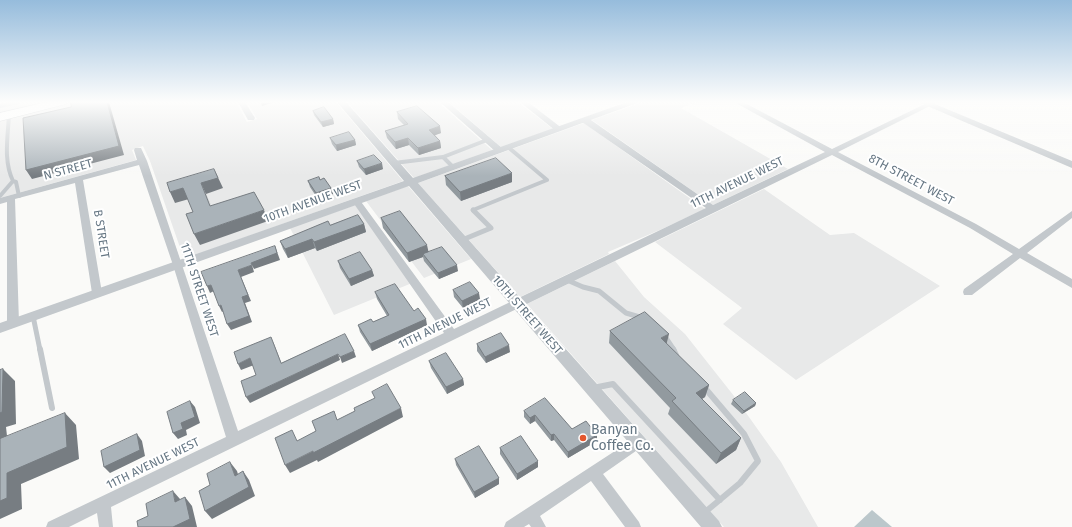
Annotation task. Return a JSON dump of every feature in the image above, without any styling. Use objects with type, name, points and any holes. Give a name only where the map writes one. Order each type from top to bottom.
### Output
[{"type":"street","name":"10TH STREET WEST","points":[[362,127],[713,527]]},
{"type":"street","points":[[471,127],[487,140],[503,149]]},
{"type":"street","points":[[556,127],[559,129]]},
{"type":"street","name":"10TH AVENUE WEST","points":[[0,328],[566,127]]},
{"type":"street","points":[[594,127],[713,209]]},
{"type":"street","name":"8TH STREET WEST","points":[[784,127],[973,226],[1072,284]]},
{"type":"street","name":"11TH AVENUE WEST","points":[[53,527],[882,127]]},
{"type":"street","points":[[983,127],[1072,165]]},
{"type":"street","name":"11TH STREET WEST","points":[[138,150],[178,265],[234,440]]},
{"type":"street","name":"N STREET","points":[[0,201],[143,161]]},
{"type":"street","name":"B STREET","points":[[79,179],[97,293]]},
{"type":"street","points":[[13,323],[15,197]]},
{"type":"street","points":[[356,201],[452,335]]},
{"type":"street","points":[[968,292],[1072,214]]},
{"type":"street","points":[[511,527],[638,442]]},
{"type":"street","points":[[593,472],[634,527]]},
{"type":"street","points":[[103,503],[106,527]]},
{"type":"street","points":[[531,514],[539,527]]},
{"type":"lane","points":[[6,127],[9,174],[13,181],[16,182],[15,197]]},
{"type":"lane","points":[[394,163],[442,157],[487,140]]},
{"type":"lane","points":[[462,240],[491,228],[473,210],[547,180],[503,149]]},
{"type":"lane","points":[[442,157],[453,167]]},
{"type":"lane","points":[[0,196],[13,181]]},
{"type":"lane","points":[[567,280],[598,291],[626,313],[647,320]]},
{"type":"lane","points":[[33,316],[52,408]]},
{"type":"lane","points":[[658,328],[671,344],[674,354],[679,359]]},
{"type":"lane","points":[[698,381],[744,434],[758,460],[750,474],[738,486],[702,515]]},
{"type":"lane","points":[[592,388],[613,384],[720,500]]},
{"type":"shaded area","points":[[0,127],[357,127],[403,181],[184,259],[150,161],[143,146],[132,150],[136,160],[0,198]]},
{"type":"shaded area","points":[[369,127],[466,127],[492,150],[414,178]]},
{"type":"shaded area","points":[[477,127],[550,127],[553,129],[501,147]]},
{"type":"shaded area","points":[[574,127],[589,127],[705,209],[608,252],[609,254],[520,297],[418,183]]},
{"type":"shaded area","points":[[601,127],[714,127],[788,169],[713,205]]},
{"type":"shaded area","points":[[408,186],[471,259],[424,278],[366,201]]},
{"type":"shaded area","points":[[764,189],[830,235],[854,233],[940,286],[796,380],[723,324],[742,308],[655,242]]},
{"type":"shaded area","points":[[355,205],[412,283],[334,315],[290,228]]},
{"type":"shaded area","points":[[615,261],[644,297],[685,334],[734,396],[781,462],[818,527],[724,527],[527,304]]},
{"type":"shaded area","points":[[872,510],[892,527],[854,527]]},
{"type":"building","points":[[23,127],[114,127],[119,146],[26,170]]},
{"type":"building","points":[[399,127],[438,127],[429,130],[440,141],[418,148],[408,138],[395,142],[385,131]]},
{"type":"building","points":[[349,132],[355,140],[336,145],[330,138]]},
{"type":"building","points":[[374,155],[382,163],[364,169],[357,161]]},
{"type":"building","points":[[496,158],[512,173],[460,192],[445,176]]},
{"type":"building","points":[[214,169],[218,178],[201,183],[210,206],[254,192],[264,210],[194,234],[186,214],[193,212],[183,188],[170,192],[167,183]]},
{"type":"building","points":[[319,177],[320,180],[324,178],[331,188],[316,193],[308,181]]},
{"type":"building","points":[[400,211],[427,245],[407,253],[381,218]]},
{"type":"building","points":[[358,215],[364,224],[314,242],[312,239],[285,249],[280,241],[328,221],[330,225]]},
{"type":"building","points":[[275,246],[277,253],[251,263],[252,265],[238,270],[248,295],[242,297],[249,316],[227,324],[221,305],[219,306],[211,285],[207,286],[201,272]]},
{"type":"building","points":[[442,247],[457,265],[438,273],[423,254]]},
{"type":"building","points":[[360,252],[372,270],[349,279],[338,261]]},
{"type":"building","points":[[470,282],[479,293],[462,301],[453,290]]},
{"type":"building","points":[[395,284],[414,311],[418,308],[426,319],[370,344],[358,325],[371,319],[373,322],[389,315],[375,292]]},
{"type":"building","points":[[645,312],[669,334],[661,338],[709,385],[696,393],[741,438],[721,453],[672,401],[676,398],[610,331]]},
{"type":"building","points":[[501,333],[509,345],[485,357],[477,344]]},
{"type":"building","points":[[345,334],[354,351],[340,357],[338,354],[246,397],[241,381],[256,375],[250,358],[238,364],[234,352],[271,337],[281,363]]},
{"type":"building","points":[[446,353],[463,379],[446,387],[429,361]]},
{"type":"building","points":[[3,369],[2,412],[0,413],[0,370]]},
{"type":"building","points":[[387,384],[401,408],[313,453],[313,451],[285,465],[275,438],[292,430],[297,441],[316,431],[312,421],[334,411],[337,420],[355,411],[354,408],[375,398],[372,392]]},
{"type":"building","points":[[745,392],[756,403],[744,411],[733,400]]},
{"type":"building","points":[[545,398],[572,429],[586,421],[597,435],[568,452],[554,434],[551,435],[535,415],[530,418],[524,411]]},
{"type":"building","points":[[190,401],[195,417],[181,423],[183,429],[173,433],[167,412]]},
{"type":"building","points":[[65,413],[67,447],[7,473],[7,498],[0,501],[0,439]]},
{"type":"building","points":[[137,434],[140,450],[104,467],[101,451]]},
{"type":"building","points":[[521,436],[538,461],[517,474],[500,448]]},
{"type":"building","points":[[479,446],[499,478],[474,492],[455,459]]},
{"type":"building","points":[[230,462],[235,476],[243,471],[249,487],[205,511],[199,491],[210,485],[207,474]]},
{"type":"building","points":[[173,491],[175,502],[185,497],[190,519],[173,527],[138,527],[137,521],[148,516],[146,504]]},
{"type":"place","name":"Banyan Coffee Co.","points":[[583,438]]}]
